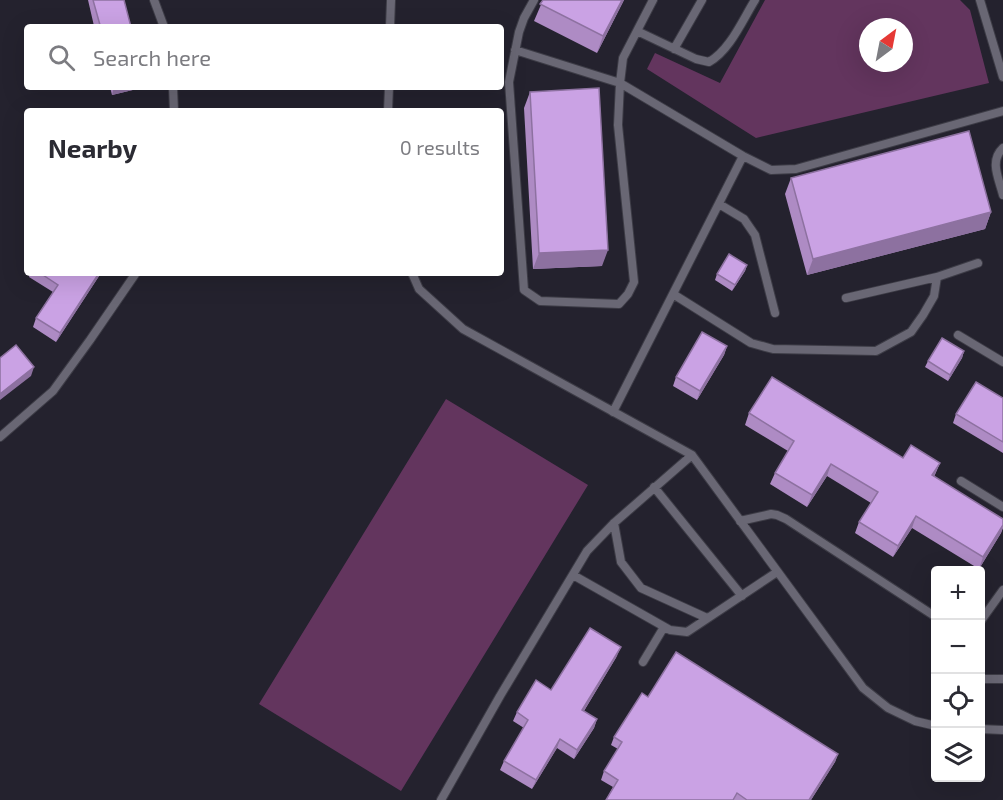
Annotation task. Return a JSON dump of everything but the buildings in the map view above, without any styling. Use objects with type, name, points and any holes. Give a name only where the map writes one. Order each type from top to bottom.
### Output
[{"type":"lane","points":[[154,0],[163,24]]},
{"type":"lane","points":[[390,24],[391,0]]},
{"type":"lane","points":[[534,0],[524,18],[509,82],[524,290],[540,301],[619,304],[628,294],[634,282],[618,125],[620,83],[623,58],[653,0]]},
{"type":"lane","points":[[674,49],[702,0]]},
{"type":"lane","points":[[637,32],[696,59],[709,62],[719,56],[726,47],[755,0]]},
{"type":"lane","points":[[980,0],[1003,76]]},
{"type":"lane","points":[[515,50],[620,83],[743,156],[771,170],[796,169],[1003,111]]},
{"type":"lane","points":[[173,90],[174,108]]},
{"type":"lane","points":[[388,108],[389,90]]},
{"type":"lane","points":[[1003,148],[997,154],[995,165],[1003,195]]},
{"type":"lane","points":[[613,412],[743,156]]},
{"type":"lane","points":[[719,204],[744,219],[755,235],[775,313]]},
{"type":"lane","points":[[846,298],[937,277],[978,263]]},
{"type":"lane","points":[[0,436],[53,391],[133,276]]},
{"type":"lane","points":[[413,276],[419,289],[463,329],[692,455],[863,688],[888,708],[915,721],[931,725]]},
{"type":"lane","points":[[673,294],[751,343],[773,349],[876,351],[910,332],[934,296],[937,277]]},
{"type":"lane","points":[[958,335],[1003,362]]},
{"type":"lane","points":[[441,800],[587,551],[614,523],[692,455]]},
{"type":"lane","points":[[961,481],[1003,507]]},
{"type":"lane","points":[[654,487],[742,596]]},
{"type":"lane","points":[[740,521],[777,514],[931,614]]},
{"type":"lane","points":[[614,523],[621,562],[641,588],[707,618]]},
{"type":"lane","points":[[573,575],[670,630],[687,632],[777,572]]},
{"type":"lane","points":[[982,620],[1003,590]]},
{"type":"lane","points":[[643,662],[664,627]]},
{"type":"lane","points":[[985,679],[1003,679]]},
{"type":"lane","points":[[985,729],[1003,730]]},
{"type":"shaded area","points":[[765,0],[960,0],[970,10],[989,83],[756,138],[647,69],[655,53],[720,83]]},
{"type":"shaded area","points":[[446,399],[588,485],[401,791],[259,704]]}]
